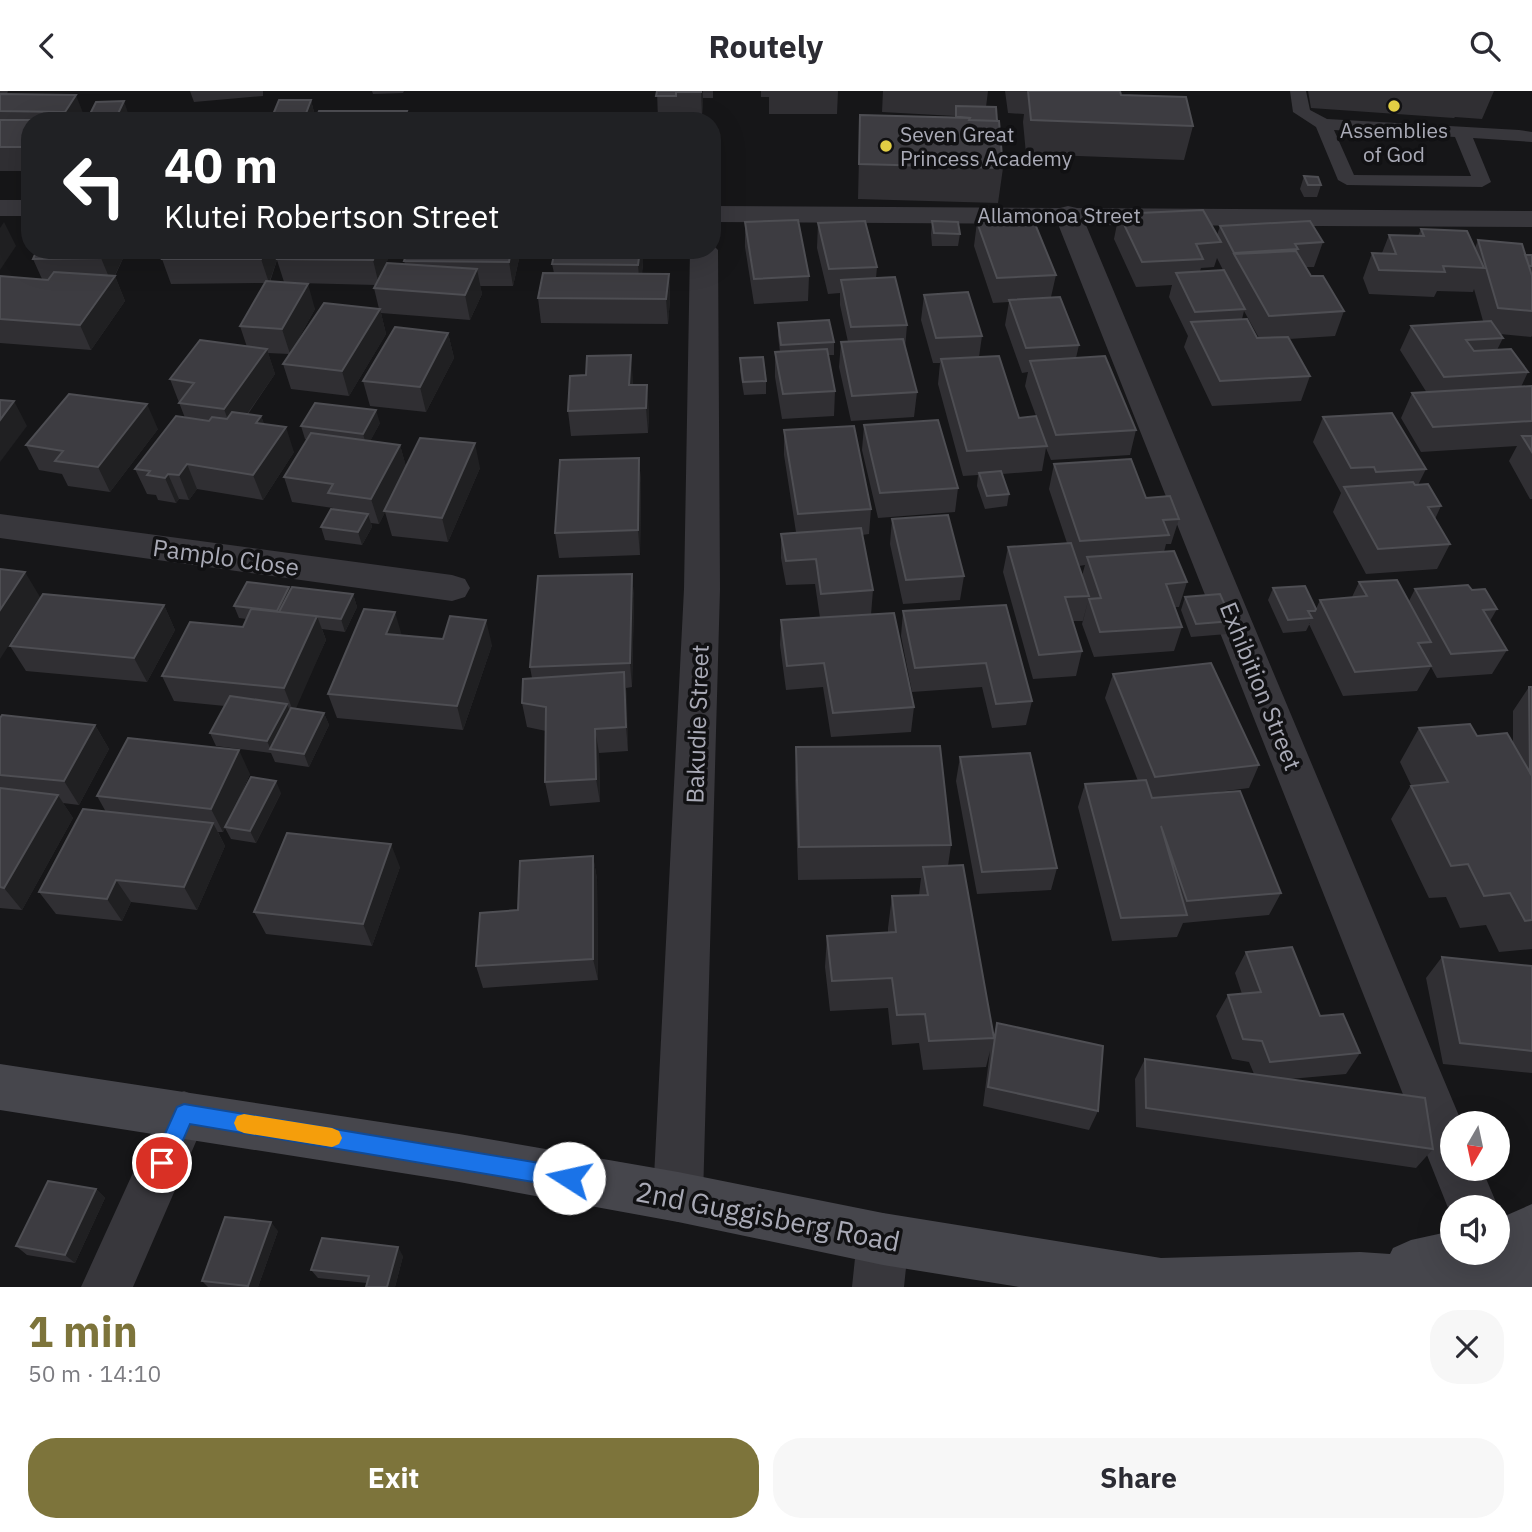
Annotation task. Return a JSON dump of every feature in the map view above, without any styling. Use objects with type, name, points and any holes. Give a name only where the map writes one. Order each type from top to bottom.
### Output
[{"type":"main road","name":"2nd Guggisberg Road","points":[[0,1087],[184,1114],[678,1197],[881,1263],[1171,1285],[1360,1278],[1426,1283],[1532,1281]]},
{"type":"main road","points":[[1510,1240],[1532,1230]]},
{"type":"main road","points":[[1360,1278],[1440,1260]]},
{"type":"street","points":[[0,208],[21,208]]},
{"type":"street","name":"Allamonoa Street","points":[[721,213],[1532,219]]},
{"type":"street","name":"Exhibition Street","points":[[1068,214],[1440,1128]]},
{"type":"street","name":"Bakudie Street","points":[[678,1197],[702,589],[704,259]]},
{"type":"street","name":"Pamplo Close","points":[[0,526],[452,588]]},
{"type":"street","points":[[107,1287],[184,1114]]},
{"type":"lane","points":[[1298,91],[1301,112],[1323,124],[1532,137]]},
{"type":"lane","points":[[1323,124],[1347,180],[1482,182],[1462,132]]},
{"type":"building","points":[[657,91],[701,92],[676,92],[676,96],[656,96]]},
{"type":"building","points":[[1028,91],[1120,91],[1121,95],[1186,97],[1193,126],[1031,120]]},
{"type":"building","points":[[0,94],[76,95],[65,112],[0,111]]},
{"type":"building","points":[[279,100],[311,100],[306,112],[274,112]]},
{"type":"building","points":[[124,101],[119,112],[91,112],[96,102]]},
{"type":"building","points":[[956,106],[996,107],[997,121],[956,117]]},
{"type":"building","points":[[319,111],[407,111],[407,112]]},
{"type":"building","points":[[860,115],[999,121],[1003,168],[859,164]]},
{"type":"building","points":[[0,120],[21,120],[21,147],[0,147]]},
{"type":"building","points":[[1304,176],[1318,177],[1321,185],[1308,185]]},
{"type":"building","points":[[1203,210],[1221,242],[1196,244],[1203,259],[1142,262],[1119,214]]},
{"type":"building","points":[[1033,219],[1056,275],[997,278],[977,222]]},
{"type":"building","points":[[798,220],[809,276],[754,279],[745,222]]},
{"type":"building","points":[[865,221],[877,267],[829,269],[818,223]]},
{"type":"building","points":[[932,221],[958,222],[960,234],[934,233]]},
{"type":"building","points":[[1310,221],[1323,242],[1295,244],[1298,249],[1234,253],[1220,226]]},
{"type":"building","points":[[1421,229],[1467,231],[1484,268],[1443,266],[1445,272],[1379,270],[1372,253],[1396,254],[1389,235],[1424,236]]},
{"type":"building","points":[[1478,240],[1522,244],[1532,276],[1532,311],[1498,308]]},
{"type":"building","points":[[1296,251],[1311,276],[1323,276],[1344,311],[1269,316],[1234,254]]},
{"type":"building","points":[[1525,255],[1532,255],[1532,266],[1529,266]]},
{"type":"building","points":[[277,259],[373,259],[373,260]]},
{"type":"building","points":[[405,259],[510,259],[509,262],[404,261]]},
{"type":"building","points":[[553,259],[639,259],[638,265],[552,264]]},
{"type":"building","points":[[387,263],[477,269],[465,295],[374,288]]},
{"type":"building","points":[[1224,270],[1245,309],[1195,312],[1176,273]]},
{"type":"building","points":[[54,272],[115,276],[80,325],[0,319],[0,276],[48,280]]},
{"type":"building","points":[[543,273],[669,274],[666,299],[538,298]]},
{"type":"building","points":[[895,277],[907,325],[851,327],[841,280]]},
{"type":"building","points":[[266,281],[308,284],[282,329],[240,326]]},
{"type":"building","points":[[968,292],[982,336],[936,338],[924,295]]},
{"type":"building","points":[[1060,297],[1079,345],[1026,348],[1009,300]]},
{"type":"building","points":[[324,303],[380,309],[342,371],[283,364]]},
{"type":"building","points":[[1247,319],[1257,338],[1288,337],[1310,376],[1220,381],[1191,322]]},
{"type":"building","points":[[829,320],[834,342],[781,345],[778,323]]},
{"type":"building","points":[[1491,321],[1503,338],[1466,340],[1474,351],[1511,349],[1528,372],[1444,377],[1411,326]]},
{"type":"building","points":[[395,327],[448,333],[420,387],[363,381]]},
{"type":"building","points":[[903,339],[917,392],[852,396],[841,342]]},
{"type":"building","points":[[200,340],[267,349],[224,409],[179,403],[194,383],[170,379]]},
{"type":"building","points":[[827,349],[835,391],[783,394],[775,352]]},
{"type":"building","points":[[631,355],[629,385],[647,385],[646,408],[568,411],[570,376],[586,375],[587,356]]},
{"type":"building","points":[[999,356],[1019,418],[1036,416],[1047,446],[967,451],[941,359]]},
{"type":"building","points":[[1105,356],[1136,430],[1056,435],[1030,361]]},
{"type":"building","points":[[763,357],[766,381],[743,382],[740,358]]},
{"type":"building","points":[[1532,386],[1532,421],[1433,427],[1412,393]]},
{"type":"building","points":[[69,394],[147,404],[98,467],[55,461],[63,451],[26,445]]},
{"type":"building","points":[[0,400],[14,401],[0,420]]},
{"type":"building","points":[[315,403],[376,410],[363,434],[301,426]]},
{"type":"building","points":[[232,412],[261,416],[256,423],[286,427],[253,475],[187,464],[179,475],[168,474],[165,478],[147,475],[150,471],[135,469],[176,416],[209,421],[212,417],[227,419]]},
{"type":"building","points":[[1392,413],[1426,469],[1376,472],[1374,467],[1351,468],[1323,417]]},
{"type":"building","points":[[938,420],[958,488],[880,493],[864,425]]},
{"type":"building","points":[[854,426],[871,509],[798,514],[784,430]]},
{"type":"building","points":[[311,433],[400,445],[371,499],[328,493],[333,484],[284,477]]},
{"type":"building","points":[[1522,436],[1532,436],[1532,452]]},
{"type":"building","points":[[420,438],[475,443],[442,518],[384,511]]},
{"type":"building","points":[[639,458],[638,530],[555,533],[560,460]]},
{"type":"building","points":[[1131,459],[1146,498],[1170,496],[1179,519],[1163,520],[1169,535],[1080,541],[1054,464]]},
{"type":"building","points":[[1001,471],[1009,494],[987,496],[979,473]]},
{"type":"building","points":[[1413,482],[1415,485],[1428,484],[1441,506],[1428,507],[1450,544],[1378,549],[1344,487]]},
{"type":"building","points":[[331,509],[368,514],[358,532],[321,527]]},
{"type":"building","points":[[948,515],[964,576],[906,580],[892,519]]},
{"type":"building","points":[[861,528],[873,590],[821,594],[816,559],[786,561],[781,534]]},
{"type":"building","points":[[1071,543],[1089,596],[1065,597],[1082,651],[1039,655],[1008,547]]},
{"type":"building","points":[[1174,551],[1187,582],[1166,584],[1182,627],[1100,632],[1089,599],[1101,598],[1087,557]]},
{"type":"building","points":[[0,569],[25,572],[0,610]]},
{"type":"building","points":[[632,574],[630,663],[530,667],[538,576]]},
{"type":"building","points":[[1397,580],[1431,642],[1418,643],[1431,666],[1355,672],[1320,600],[1367,596],[1359,582]]},
{"type":"building","points":[[247,582],[289,587],[277,611],[234,606]]},
{"type":"building","points":[[1468,585],[1472,590],[1485,589],[1497,609],[1483,610],[1507,650],[1451,654],[1415,589]]},
{"type":"building","points":[[1305,586],[1316,609],[1308,611],[1312,618],[1288,620],[1273,588]]},
{"type":"building","points":[[292,587],[353,594],[341,619],[279,612]]},
{"type":"building","points":[[43,594],[164,605],[134,658],[10,646]]},
{"type":"building","points":[[1220,594],[1232,621],[1196,624],[1185,597]]},
{"type":"building","points":[[1006,605],[1032,701],[996,704],[986,663],[915,668],[903,611]]},
{"type":"building","points":[[251,609],[317,616],[284,688],[162,676],[190,622],[243,627]]},
{"type":"building","points":[[364,609],[395,612],[386,634],[443,639],[450,616],[486,620],[457,706],[328,694]]},
{"type":"building","points":[[894,613],[914,707],[833,713],[824,663],[787,666],[781,620]]},
{"type":"building","points":[[1211,663],[1259,765],[1155,777],[1113,674]]},
{"type":"building","points":[[624,672],[626,727],[595,729],[596,779],[545,782],[546,707],[522,703],[523,679]]},
{"type":"building","points":[[1529,687],[1532,687],[1532,776],[1530,773]]},
{"type":"building","points":[[230,696],[287,704],[267,741],[210,733]]},
{"type":"building","points":[[291,708],[324,713],[304,754],[270,749]]},
{"type":"building","points":[[2,715],[95,725],[64,781],[0,775]]},
{"type":"building","points":[[1470,724],[1477,736],[1507,733],[1532,776],[1532,920],[1525,921],[1510,893],[1484,896],[1468,864],[1451,866],[1411,786],[1448,782],[1419,728]]},
{"type":"building","points":[[128,738],[239,750],[211,809],[97,796]]},
{"type":"building","points":[[940,746],[951,845],[799,847],[796,747]]},
{"type":"building","points":[[1030,753],[1057,868],[982,872],[960,757]]},
{"type":"building","points":[[251,777],[276,781],[250,831],[225,827]]},
{"type":"building","points":[[1146,780],[1152,798],[1240,791],[1281,893],[1187,901],[1161,826],[1187,915],[1121,918],[1085,784]]},
{"type":"building","points":[[0,788],[58,795],[4,888],[0,887]]},
{"type":"building","points":[[83,809],[213,823],[184,887],[116,880],[107,899],[39,892]]},
{"type":"building","points":[[287,833],[391,844],[363,924],[254,912]]},
{"type":"building","points":[[593,856],[593,959],[476,966],[480,913],[518,910],[520,861]]},
{"type":"building","points":[[963,865],[994,1038],[929,1041],[925,1014],[897,1015],[892,978],[832,981],[827,936],[896,932],[892,896],[928,895],[923,867]]},
{"type":"building","points":[[1292,947],[1320,1016],[1343,1014],[1360,1053],[1270,1062],[1262,1041],[1243,1039],[1228,995],[1261,992],[1246,952]]},
{"type":"building","points":[[1442,957],[1532,966],[1532,1051],[1460,1043]]},
{"type":"building","points":[[997,1023],[1103,1046],[1098,1111],[988,1087]]},
{"type":"building","points":[[1145,1059],[1425,1098],[1433,1149],[1146,1108]]},
{"type":"building","points":[[48,1181],[96,1189],[65,1255],[16,1246]]},
{"type":"building","points":[[225,1217],[271,1222],[248,1286],[202,1281]]},
{"type":"building","points":[[322,1238],[398,1247],[387,1287],[366,1287],[369,1276],[311,1270]]},
{"type":"slow traffic","points":[[244,1123],[332,1138]]},
{"type":"place","name":"Assemblies of God","points":[[1394,106]]},
{"type":"place","name":"Seven Great Princess Academy","points":[[886,146]]},
{"type":"route","points":[[162,1163],[184,1114],[569,1178]]}]
